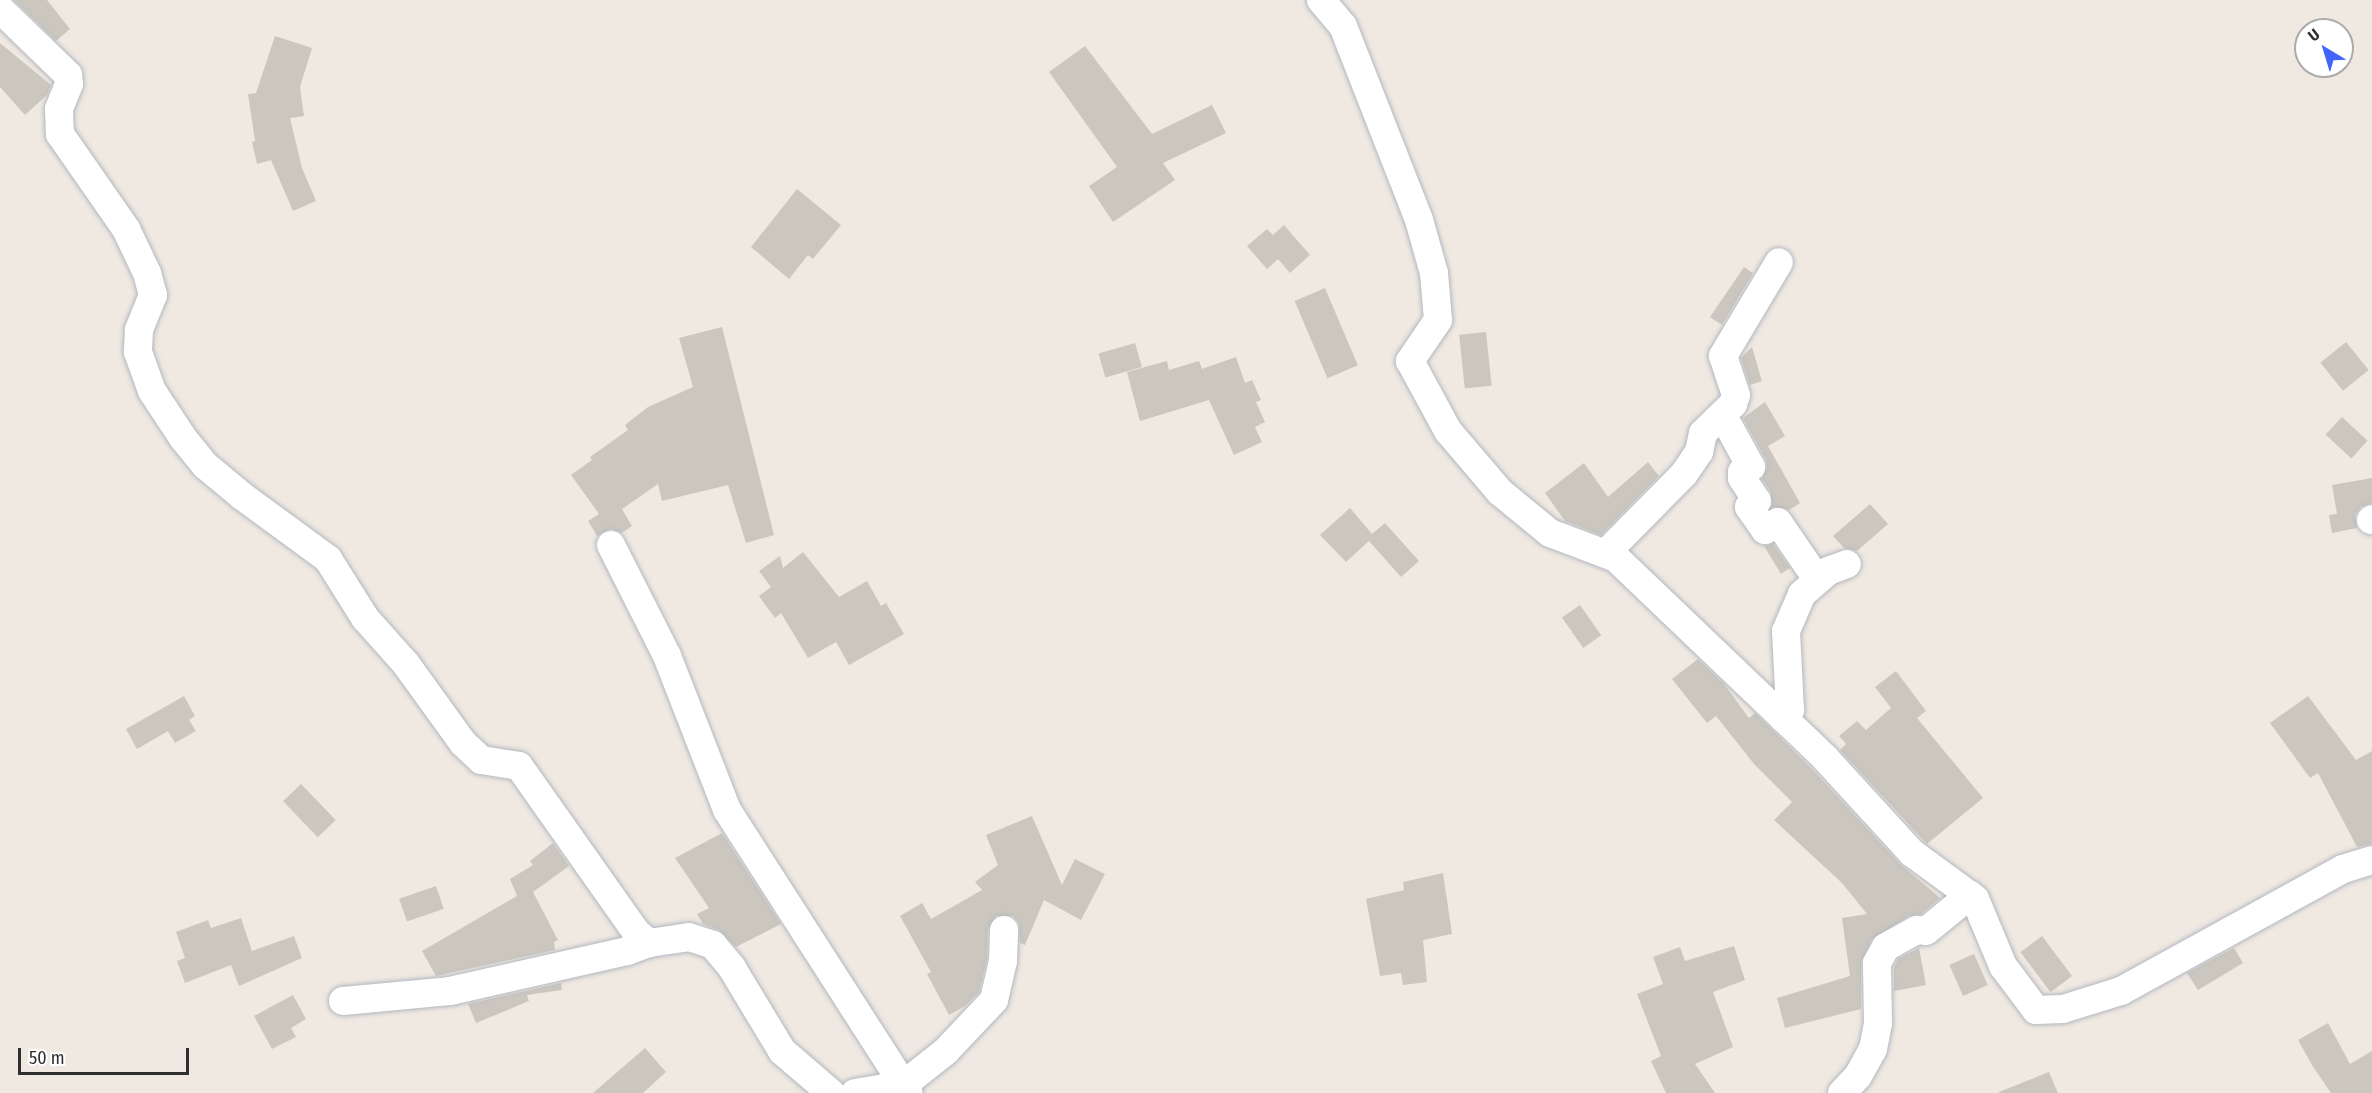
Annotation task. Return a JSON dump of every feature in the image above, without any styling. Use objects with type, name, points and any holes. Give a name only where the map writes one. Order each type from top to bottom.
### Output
[{"type":"street","points":[[1321,0],[1343,26],[1419,220],[1434,273],[1438,320],[1410,361],[1423,389],[1448,431],[1500,492],[1550,533],[1584,548],[1606,552],[1616,558],[1784,718],[1912,853],[1980,904],[2010,979],[2036,1010],[2047,1011],[2121,991],[2343,869],[2372,860]]},
{"type":"street","points":[[0,9],[68,75],[69,84],[59,109],[60,134],[126,229],[147,273],[153,295],[139,330],[138,352],[152,392],[183,438],[206,466],[328,560],[365,618],[406,664],[481,760],[519,766],[637,933],[649,943]]},
{"type":"street","points":[[1606,552],[1684,474],[1699,452],[1703,433],[1723,416],[1736,394],[1723,356],[1779,262]]},
{"type":"street","points":[[1723,416],[1751,467],[1742,472],[1742,478],[1757,501],[1749,507],[1765,530],[1778,522],[1817,579]]},
{"type":"street","points":[[611,545],[667,656],[727,810],[906,1089]]},
{"type":"street","points":[[1784,718],[1790,710],[1786,631],[1803,594],[1817,579],[1847,564]]},
{"type":"street","points":[[1842,1093],[1858,1076],[1873,1049],[1878,1023],[1877,963],[1886,947],[1917,930],[1926,931],[1970,895]]},
{"type":"street","points":[[855,1093],[906,1089],[994,1000],[1004,961],[1004,930]]},
{"type":"street","points":[[343,1001],[450,991],[627,951],[649,943],[689,937],[713,945],[732,968],[782,1051],[831,1093]]},
{"type":"building","points":[[14,0],[47,0],[70,29],[56,41]]},
{"type":"building","points":[[275,36],[312,48],[300,87],[304,116],[290,118],[302,168],[316,201],[293,211],[271,160],[257,164],[252,142],[255,141],[248,94],[256,93]]},
{"type":"building","points":[[0,43],[51,85],[47,95],[25,115],[0,87]]},
{"type":"building","points":[[1085,46],[1152,134],[1212,105],[1226,133],[1163,163],[1175,180],[1113,222],[1089,186],[1117,167],[1049,72]]},
{"type":"building","points":[[797,189],[841,225],[813,259],[808,255],[789,279],[751,247]]},
{"type":"building","points":[[1284,225],[1310,255],[1290,273],[1278,259],[1267,269],[1247,246],[1267,229],[1273,235]]},
{"type":"building","points":[[1744,267],[1753,273],[1722,325],[1710,317]]},
{"type":"building","points":[[1325,288],[1358,365],[1327,378],[1295,301]]},
{"type":"building","points":[[722,327],[774,535],[746,543],[728,485],[662,501],[658,484],[622,509],[632,526],[622,533],[611,529],[597,536],[588,521],[599,514],[571,475],[592,460],[590,457],[628,430],[625,425],[648,407],[693,387],[679,338]]},
{"type":"building","points":[[1486,332],[1492,386],[1465,389],[1459,335]]},
{"type":"building","points":[[2346,342],[2369,370],[2343,391],[2320,363]]},
{"type":"building","points":[[1135,343],[1142,367],[1105,378],[1098,353]]},
{"type":"building","points":[[1752,347],[1762,381],[1750,385],[1741,358]]},
{"type":"building","points":[[1236,357],[1245,383],[1252,380],[1261,400],[1256,402],[1265,422],[1255,427],[1262,442],[1234,455],[1209,400],[1140,421],[1127,372],[1167,361],[1169,370],[1199,361],[1202,369]]},
{"type":"building","points":[[1765,402],[1785,436],[1768,446],[1800,503],[1789,510],[1772,507],[1771,492],[1762,479],[1767,468],[1766,460],[1743,418]]},
{"type":"building","points":[[2342,417],[2368,441],[2351,458],[2326,435]]},
{"type":"building","points":[[1648,462],[1659,476],[1601,535],[1565,521],[1545,493],[1584,463],[1608,497]]},
{"type":"building","points":[[2372,478],[2372,503],[2361,507],[2355,515],[2357,528],[2332,533],[2329,515],[2337,514],[2332,485]]},
{"type":"building","points":[[1870,504],[1888,524],[1857,551],[1844,548],[1833,536]]},
{"type":"building","points":[[1350,508],[1372,534],[1385,523],[1419,561],[1401,577],[1369,541],[1346,562],[1320,535]]},
{"type":"building","points":[[1773,544],[1790,568],[1781,574],[1764,546]]},
{"type":"building","points":[[803,552],[839,597],[867,581],[881,606],[886,603],[904,634],[849,665],[836,642],[808,658],[781,613],[775,618],[759,596],[771,587],[759,571],[780,556],[783,568]]},
{"type":"building","points":[[1580,605],[1601,635],[1583,648],[1562,618]]},
{"type":"building","points":[[1698,659],[1724,684],[1749,718],[1755,713],[1813,770],[1900,864],[1940,898],[1921,914],[1909,916],[1872,939],[1861,963],[1861,1009],[1785,1028],[1777,998],[1850,976],[1842,918],[1867,914],[1842,883],[1774,820],[1792,802],[1754,764],[1716,716],[1707,723],[1672,679]]},
{"type":"building","points":[[1896,671],[1926,711],[1917,718],[1983,798],[1927,844],[1840,750],[1846,744],[1839,736],[1857,721],[1866,730],[1891,708],[1875,687]]},
{"type":"building","points":[[184,696],[195,716],[189,720],[196,731],[175,743],[168,731],[137,749],[126,729]]},
{"type":"building","points":[[2308,696],[2356,760],[2372,751],[2372,844],[2357,847],[2318,773],[2310,778],[2270,723]]},
{"type":"building","points":[[301,784],[336,820],[318,837],[283,801]]},
{"type":"building","points":[[1032,816],[1062,885],[1075,859],[1105,874],[1081,920],[1044,900],[1025,945],[1020,943],[1019,923],[1013,916],[996,916],[988,929],[987,959],[979,992],[965,1006],[949,1015],[927,974],[931,972],[900,916],[922,903],[931,919],[982,890],[975,882],[998,865],[986,835]]},
{"type":"building","points":[[722,833],[781,924],[736,947],[719,930],[703,924],[697,914],[709,908],[675,858]]},
{"type":"building","points":[[553,843],[569,866],[533,892],[558,940],[554,942],[555,950],[436,976],[422,951],[517,896],[510,879],[533,865],[530,861]]},
{"type":"building","points":[[1443,873],[1452,934],[1423,940],[1427,982],[1403,985],[1401,973],[1380,976],[1366,899],[1404,890],[1403,882]]},
{"type":"building","points":[[436,886],[444,909],[407,921],[399,899]]},
{"type":"building","points":[[241,918],[252,951],[294,936],[302,958],[239,986],[231,965],[185,983],[177,961],[185,958],[176,932],[208,920],[211,928]]},
{"type":"building","points":[[2042,936],[2072,976],[2051,992],[2020,952]]},
{"type":"building","points":[[1734,946],[1745,980],[1713,992],[1733,1047],[1695,1064],[1715,1093],[1666,1093],[1651,1061],[1661,1056],[1637,994],[1663,984],[1653,957],[1680,947],[1685,961]]},
{"type":"building","points":[[1919,948],[1926,985],[1894,991],[1894,967],[1898,959]]},
{"type":"building","points":[[2234,948],[2243,963],[2198,990],[2187,973]]},
{"type":"building","points":[[1974,954],[1988,985],[1963,996],[1949,965]]},
{"type":"building","points":[[561,983],[562,990],[527,995],[529,1001],[476,1023],[468,1004]]},
{"type":"building","points":[[293,995],[306,1019],[291,1028],[296,1037],[272,1049],[254,1016]]},
{"type":"building","points":[[2328,1023],[2350,1064],[2372,1051],[2372,1093],[2331,1093],[2312,1065],[2298,1040]]},
{"type":"building","points":[[645,1048],[666,1072],[643,1093],[593,1093]]},
{"type":"building","points":[[2049,1072],[2058,1093],[1999,1093],[1999,1092]]}]
